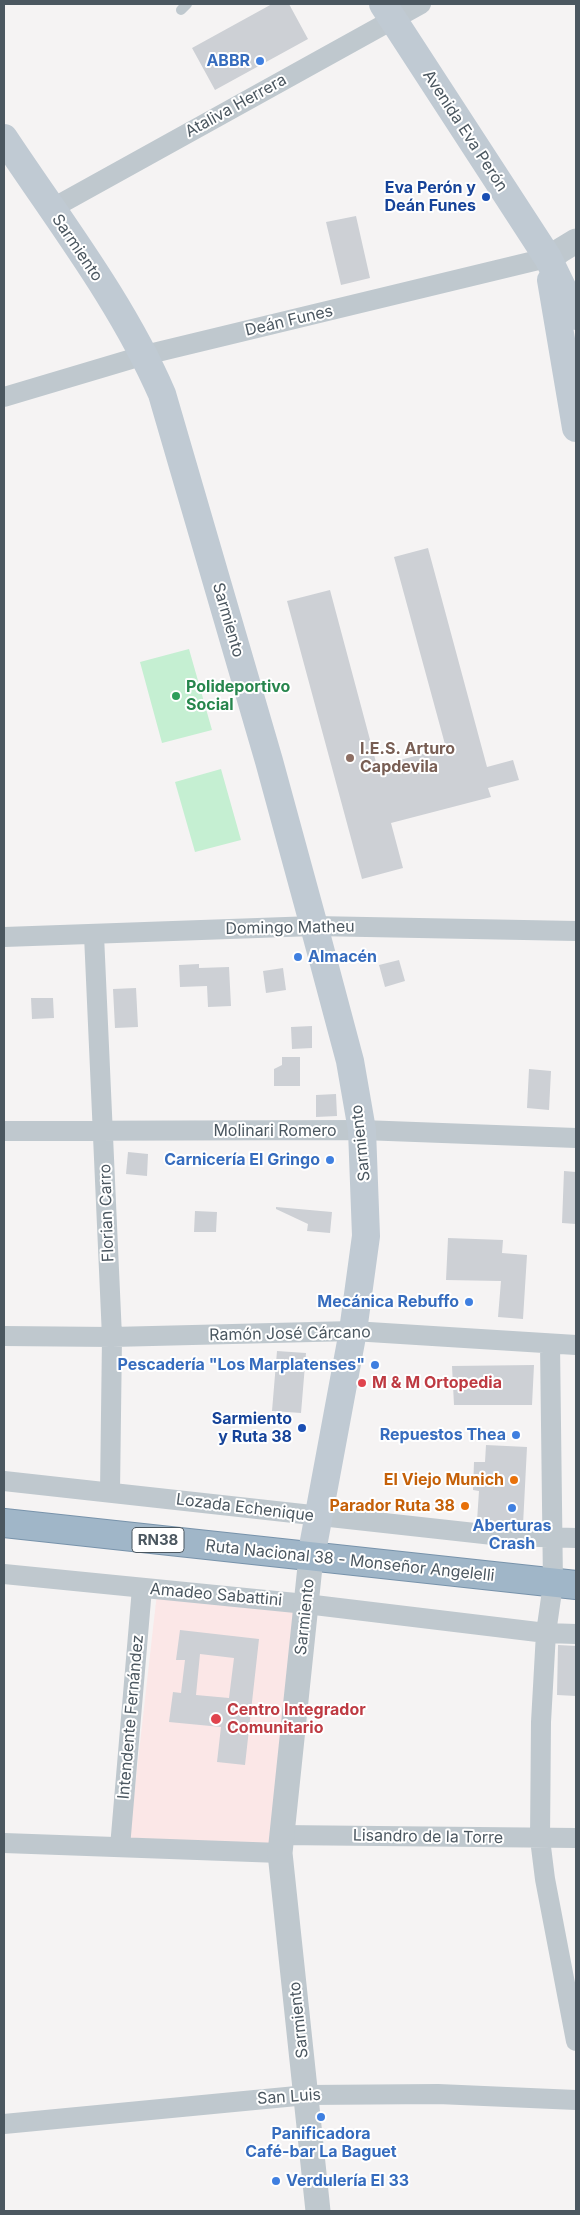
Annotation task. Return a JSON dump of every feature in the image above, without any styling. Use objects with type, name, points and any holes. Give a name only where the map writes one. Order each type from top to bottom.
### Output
[{"type":"highway","name":"Ruta Nacional 38 - Monseñor Angelelli","points":[[4,1523],[565,1584]]},
{"type":"main road","name":"Avenida Eva Perón","points":[[388,12],[548,258],[576,316]]},
{"type":"main road","name":"Sarmiento","points":[[4,138],[115,303],[145,355],[162,394],[314,926],[350,1061],[362,1130],[366,1183],[366,1236],[353,1331],[311,1557]]},
{"type":"main road","name":"Avenida Eva Perón","points":[[548,258],[555,311],[576,428]]},
{"type":"street","name":"Ataliva Herrera","points":[[51,209],[388,12],[421,4]]},
{"type":"street","points":[[548,258],[576,242]]},
{"type":"street","name":"Deán Funes","points":[[4,397],[145,355],[576,250]]},
{"type":"street","name":"Domingo Matheu","points":[[4,938],[314,926],[576,931]]},
{"type":"street","name":"Florian Carro","points":[[94,935],[112,1337],[110,1492]]},
{"type":"street","name":"Molinari Romero","points":[[4,1131],[362,1130],[576,1138]]},
{"type":"street","name":"Ramón José Cárcano","points":[[4,1336],[112,1337],[353,1331],[576,1345]]},
{"type":"street","points":[[550,1344],[553,1538],[565,1584],[546,1633],[541,1722],[540,1839],[545,1879],[576,2041]]},
{"type":"street","name":"Lozada Echenique","points":[[4,1481],[502,1536],[576,1538]]},
{"type":"street","name":"Sarmiento","points":[[311,1557],[280,1844],[318,2211]]},
{"type":"street","name":"Amadeo Sabattini","points":[[4,1574],[306,1604],[546,1633],[576,1634]]},
{"type":"street","name":"Intendente Fernández","points":[[120,1847],[142,1588]]},
{"type":"street","name":"Lisandro de la Torre","points":[[4,1843],[120,1847],[576,1838]]},
{"type":"street","name":"San Luis","points":[[4,2124],[307,2095],[438,2094],[576,2100]]},
{"type":"shaded area","name":"Centro Integrador Comunitario","points":[[157,1593],[306,1604],[275,1851],[128,1849]]},
{"type":"green space","name":"Polideportivo Social","points":[[189,649],[212,730],[162,743],[140,662]]},
{"type":"green space","points":[[221,769],[241,840],[195,852],[175,782]]},
{"type":"building","points":[[272,4],[289,4],[308,39],[215,90],[192,48]]},
{"type":"building","points":[[356,216],[370,278],[341,285],[326,222]]},
{"type":"building","points":[[428,548],[487,767],[513,760],[519,780],[488,788],[491,797],[391,823],[403,868],[362,879],[287,601],[330,590],[377,766],[446,748],[394,557]]},
{"type":"building","points":[[399,960],[405,981],[385,987],[379,965]]},
{"type":"building","points":[[199,964],[199,968],[229,967],[231,1006],[208,1007],[207,986],[180,987],[179,965]]},
{"type":"building","points":[[283,968],[286,990],[266,993],[263,971]]},
{"type":"building","points":[[136,988],[138,1027],[115,1028],[113,989]]},
{"type":"building","points":[[31,998],[53,998],[54,1018],[32,1019]]},
{"type":"building","points":[[312,1026],[312,1048],[292,1049],[291,1027]]},
{"type":"building","points":[[282,1057],[300,1057],[300,1086],[274,1086],[274,1069],[282,1065]]},
{"type":"building","points":[[529,1069],[551,1071],[549,1110],[527,1108]]},
{"type":"building","points":[[336,1094],[337,1116],[316,1117],[316,1095]]},
{"type":"building","points":[[128,1152],[148,1154],[147,1176],[126,1174]]},
{"type":"building","points":[[564,1171],[576,1172],[576,1224],[562,1223]]},
{"type":"building","points":[[276,1207],[332,1212],[330,1233],[307,1231],[308,1224],[276,1209]]},
{"type":"building","points":[[195,1211],[217,1212],[216,1232],[194,1232]]},
{"type":"building","points":[[448,1238],[503,1240],[502,1253],[527,1255],[523,1319],[498,1317],[501,1281],[446,1280]]},
{"type":"building","points":[[277,1351],[306,1353],[301,1413],[272,1411]]},
{"type":"building","points":[[534,1365],[532,1405],[454,1405],[452,1366]]},
{"type":"building","points":[[486,1445],[527,1447],[523,1525],[477,1521],[479,1491],[473,1490],[474,1462],[485,1462]]},
{"type":"building","points":[[180,1630],[259,1639],[245,1765],[217,1762],[221,1727],[169,1722],[173,1692],[181,1693],[185,1660],[176,1660]],"holes":[[[200,1654],[234,1658],[229,1698],[196,1695]]]},
{"type":"building","points":[[558,1645],[576,1646],[576,1696],[557,1695]]},
{"type":"place","name":"ABBR","points":[[260,61]]},
{"type":"place","name":"Eva Perón y Deán Funes","points":[[486,197]]},
{"type":"place","name":"Polideportivo Social","points":[[176,696]]},
{"type":"place","name":"I.E.S. Arturo Capdevila","points":[[350,758]]},
{"type":"place","name":"Almacén","points":[[298,957]]},
{"type":"place","name":"Carnicería El Gringo","points":[[330,1160]]},
{"type":"place","name":"Mecánica Rebuffo","points":[[469,1302]]},
{"type":"place","name":"Pescadería \"Los Marplatenses\"","points":[[375,1365]]},
{"type":"place","name":"M & M Ortopedia","points":[[362,1383]]},
{"type":"place","name":"Sarmiento y Ruta 38","points":[[302,1428]]},
{"type":"place","name":"Repuestos Thea","points":[[516,1435]]},
{"type":"place","name":"El Viejo Munich","points":[[514,1480]]},
{"type":"place","name":"Parador Ruta 38","points":[[465,1506]]},
{"type":"place","name":"Aberturas Crash","points":[[512,1508]]},
{"type":"place","name":"Centro Integrador Comunitario","points":[[216,1719]]},
{"type":"place","name":"Panificadora Café-bar La Baguet","points":[[321,2117]]},
{"type":"place","name":"Verdulería El 33","points":[[276,2181]]}]
